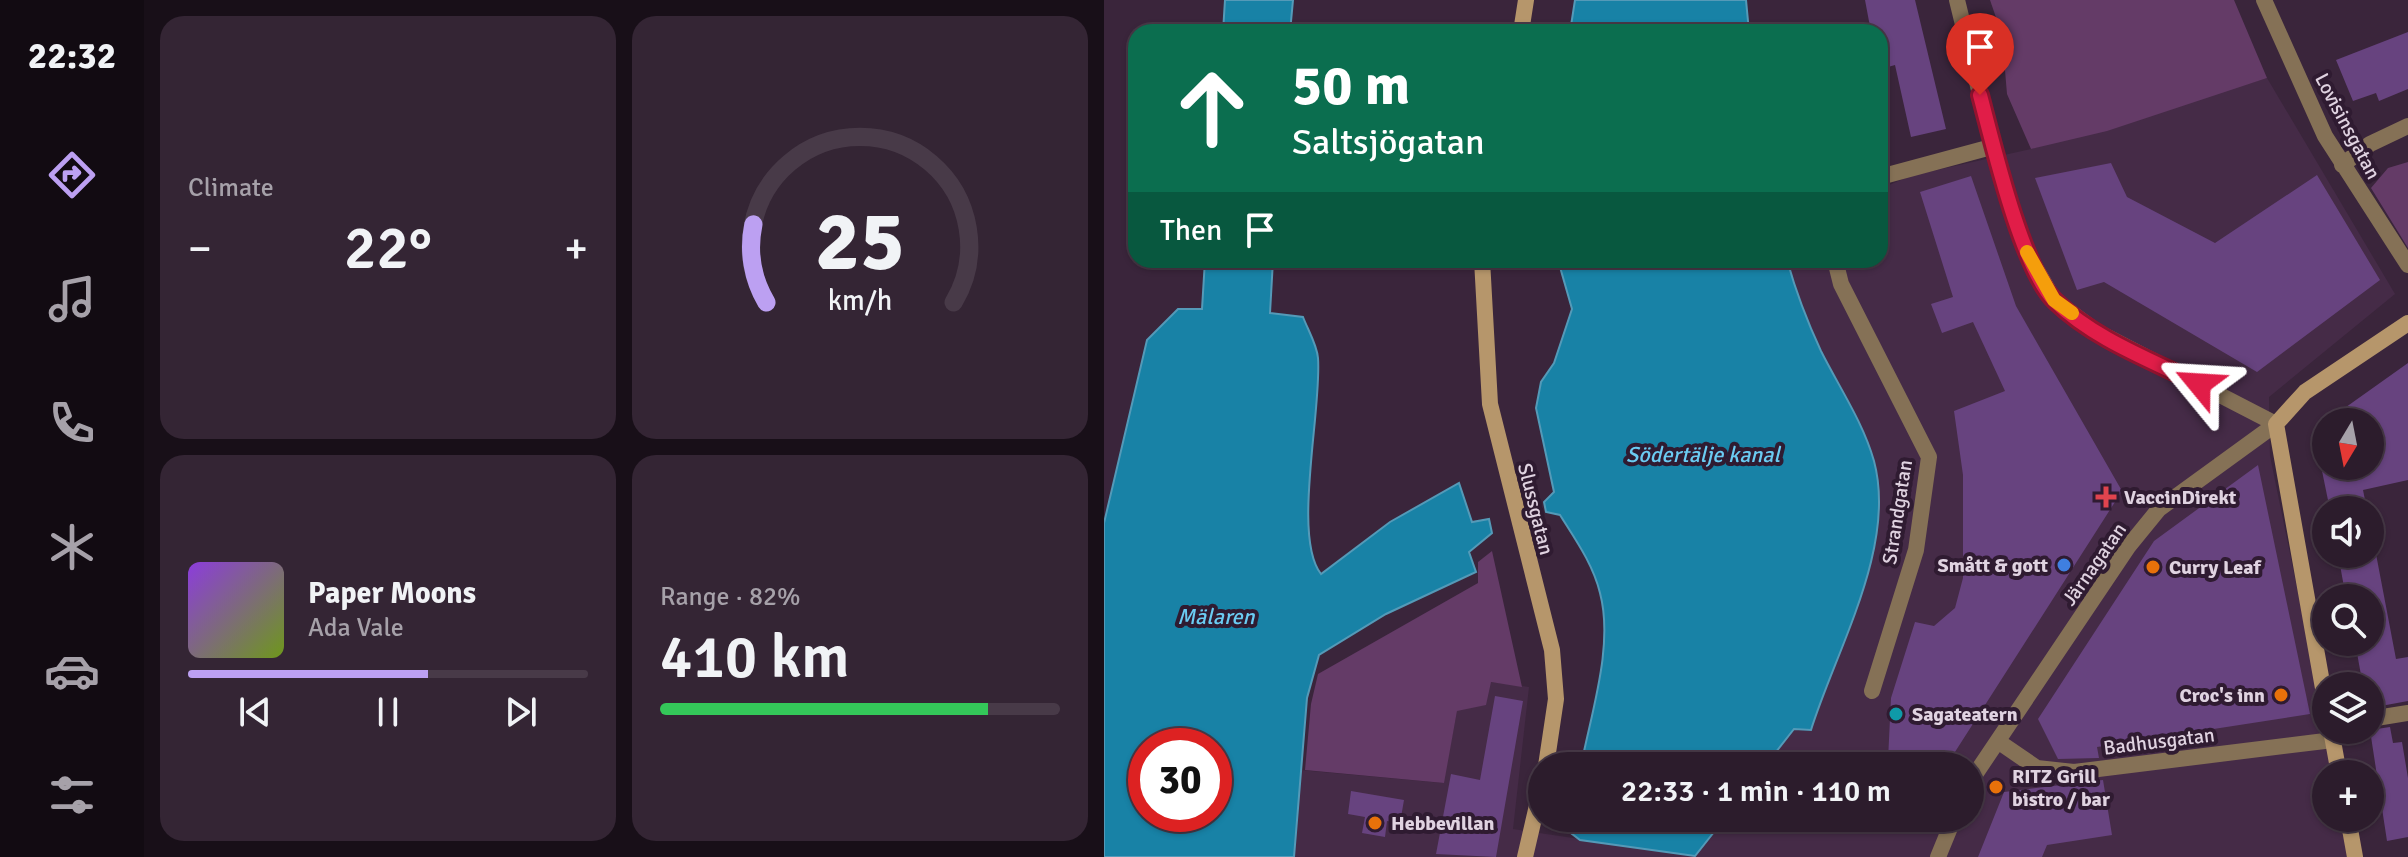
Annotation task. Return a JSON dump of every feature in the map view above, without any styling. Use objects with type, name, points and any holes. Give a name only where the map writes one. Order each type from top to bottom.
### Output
[{"type":"street","points":[[1522,24],[1526,0]]},
{"type":"street","points":[[1957,0],[2023,246],[2054,300],[2096,331],[2276,424],[2320,672]]},
{"type":"street","name":"Lovisinsgatan","points":[[2264,0],[2325,136],[2408,265]]},
{"type":"street","points":[[2342,165],[2370,144],[2408,126]]},
{"type":"street","points":[[1888,175],[1995,146]]},
{"type":"street","name":"Slussgatan","points":[[1482,268],[1490,404],[1552,650],[1556,699],[1548,752]]},
{"type":"street","name":"Strandgatan","points":[[1837,268],[1841,284],[1929,457],[1916,550],[1872,691]]},
{"type":"street","name":"Järnagatan","points":[[1984,763],[2128,547],[2159,509],[2276,424],[2305,392],[2408,323]]},
{"type":"street","points":[[2384,717],[2408,713]]},
{"type":"street","name":"Badhusgatan","points":[[1999,742],[2037,768],[2074,772],[2312,738]]},
{"type":"street","points":[[1525,857],[1531,832]]},
{"type":"street","points":[[1938,857],[1948,832]]},
{"type":"street","points":[[2351,832],[2355,857]]},
{"type":"shaded area","points":[[1990,0],[2234,0],[2267,78],[2107,131],[2031,149],[2007,94],[2002,35]]},
{"type":"shaded area","points":[[2267,78],[2395,294],[2269,397],[2270,456],[2314,672],[2312,744],[2329,744],[2332,760],[2312,760],[2312,832],[2347,832],[2352,857],[1294,857],[1300,770],[1443,783],[1457,711],[1491,682],[1529,687],[1513,829],[1695,856],[1714,832],[1984,832],[1984,752],[1775,752],[1829,674],[1846,637],[1858,605],[1877,521],[1875,463],[1801,308],[1789,268],[1888,268],[1888,186],[1910,176],[2031,149]]},
{"type":"shaded area","points":[[2408,162],[2408,248],[2371,188],[2388,168]]},
{"type":"shaded area","points":[[1492,551],[1522,687],[1491,682],[1486,705],[1457,711],[1444,783],[1305,770],[1311,704],[1318,674],[1478,583],[1478,562]]},
{"type":"water","points":[[1225,0],[1293,0],[1291,24],[1224,24]]},
{"type":"water","points":[[1575,0],[1746,0],[1748,24],[1571,24]]},
{"type":"water","name":"Mälaren","points":[[1205,268],[1273,268],[1270,313],[1303,317],[1318,358],[1308,503],[1313,556],[1321,574],[1390,522],[1459,483],[1472,522],[1489,519],[1492,533],[1469,552],[1476,572],[1386,614],[1319,655],[1307,698],[1294,857],[1104,857],[1104,523],[1147,340],[1178,309],[1202,309]]},
{"type":"water","name":"Södertälje kanal","points":[[1560,268],[1790,268],[1816,340],[1864,432],[1874,461],[1879,494],[1871,563],[1811,730],[1794,729],[1776,752],[1584,752],[1600,680],[1604,613],[1597,582],[1583,552],[1560,515],[1546,512],[1544,502],[1554,492],[1536,408],[1541,382],[1554,363],[1572,309]]},
{"type":"water","points":[[1570,832],[1714,832],[1695,856],[1580,840]]},
{"type":"building","points":[[1865,0],[1915,0],[1946,129],[1911,137],[1895,65],[1888,67],[1888,24],[1870,24]]},
{"type":"building","points":[[2408,32],[2408,89],[2379,101],[2376,93],[2353,101],[2336,60]]},
{"type":"building","points":[[2111,163],[2127,197],[2215,243],[2317,175],[2380,280],[2257,372],[2104,282],[2077,290],[2035,178]]},
{"type":"building","points":[[1971,176],[2016,306],[2122,491],[1955,752],[1888,752],[1891,698],[1915,622],[1934,626],[1955,608],[1963,578],[1963,475],[1954,411],[2005,391],[1973,322],[1942,333],[1931,304],[1953,297],[1920,192]]},
{"type":"building","points":[[2408,363],[2408,480],[2363,490],[2364,496],[2327,496],[2324,480],[2384,480],[2384,408],[2345,408]]},
{"type":"building","points":[[2258,465],[2310,714],[2097,747],[2099,758],[2058,759],[2038,719],[2154,541]]},
{"type":"building","points":[[2341,568],[2379,568],[2382,584],[2343,584]]},
{"type":"building","points":[[2384,596],[2396,659],[2408,657],[2408,701],[2384,705],[2384,672],[2360,672],[2358,656],[2384,656]]},
{"type":"building","points":[[1495,696],[1523,701],[1496,857],[1436,854],[1451,774],[1480,780]]},
{"type":"building","points":[[2390,727],[2393,743],[2402,742],[2408,778],[2408,837],[2387,841],[2384,760],[2375,760],[2372,744],[2384,744],[2384,728]]},
{"type":"building","points":[[2103,780],[2112,835],[2047,845],[2042,857],[1978,857],[2004,792]]},
{"type":"building","points":[[1351,791],[1404,800],[1400,823],[1387,821],[1385,837],[1362,833],[1365,817],[1348,814]]},
{"type":"slow traffic","points":[[2027,252],[2054,300],[2072,313]]},
{"type":"place","name":"VaccinDirekt","points":[[2106,497]]},
{"type":"place","name":"Smått & gott","points":[[2064,565]]},
{"type":"place","name":"Curry Leaf","points":[[2153,567]]},
{"type":"place","name":"Croc's inn","points":[[2281,695]]},
{"type":"place","name":"Sagateatern","points":[[1896,714]]},
{"type":"place","name":"RITZ Grill bistro / bar","points":[[1996,787]]},
{"type":"place","name":"Hebbevillan","points":[[1375,823]]},
{"type":"route","points":[[1980,95],[2023,246],[2054,300],[2096,331],[2199,384]]}]
